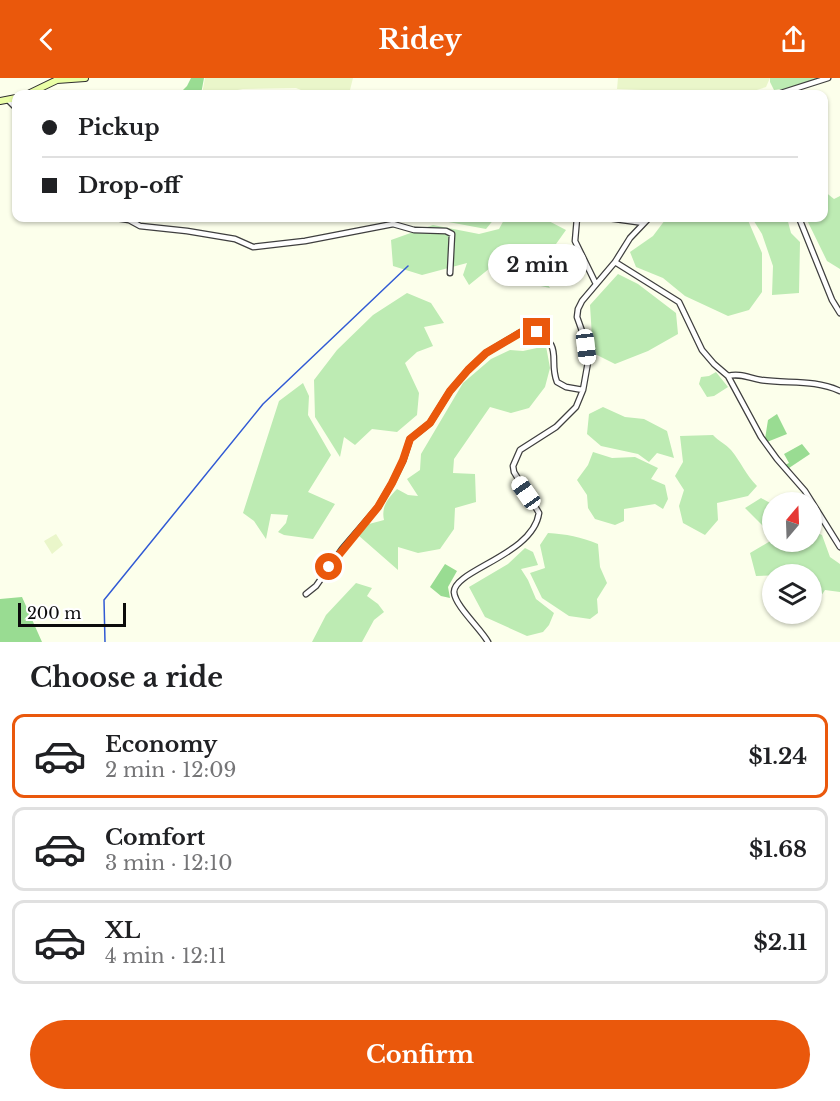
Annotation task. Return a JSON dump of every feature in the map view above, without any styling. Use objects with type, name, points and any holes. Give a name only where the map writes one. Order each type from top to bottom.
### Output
[{"type":"street","points":[[36,90],[57,80],[85,78]]},
{"type":"street","points":[[790,90],[828,78]]},
{"type":"street","points":[[0,101],[12,99]]},
{"type":"street","points":[[8,100],[12,104]]},
{"type":"street","points":[[133,222],[140,226],[235,239],[253,247],[341,236],[369,230],[376,226],[393,224],[414,230],[446,231],[452,234],[450,273]]},
{"type":"street","points":[[577,222],[575,241],[596,284]]},
{"type":"street","points":[[637,222],[644,223]]},
{"type":"street","points":[[801,222],[832,300],[840,313]]},
{"type":"street","points":[[488,642],[461,607],[454,594],[455,588],[461,579],[513,549],[534,530],[538,523],[539,513],[518,480],[513,466],[516,457],[520,450],[556,427],[570,415],[580,398],[588,362],[577,317],[578,309],[615,262],[630,238],[644,223]]},
{"type":"street","points":[[615,262],[679,302],[702,350],[728,376],[760,437],[805,491],[840,547]]},
{"type":"street","points":[[306,594],[316,586],[342,549],[378,507],[403,460],[410,439],[430,423],[450,391],[486,353],[520,333],[533,330],[550,342],[555,358],[554,374],[557,382],[566,387],[583,390]]},
{"type":"street","points":[[728,376],[819,383],[840,391]]},
{"type":"green space","points":[[191,78],[204,78],[202,90],[183,90]]},
{"type":"green space","points":[[205,78],[353,78],[350,90],[301,90],[296,88],[203,90]]},
{"type":"green space","points":[[618,78],[770,78],[766,87],[757,90],[617,89]]},
{"type":"green space","points":[[770,78],[818,78],[803,86],[774,90]]},
{"type":"green space","points":[[828,194],[834,199],[840,196],[840,269],[827,261],[808,222],[828,222]]},
{"type":"green space","points":[[448,222],[492,222],[486,229]]},
{"type":"green space","points":[[503,222],[551,222],[566,230],[556,244],[534,247],[526,255],[550,288],[518,281],[495,264],[469,285],[463,275],[467,263],[422,275],[393,266],[391,240],[433,225],[479,234],[499,229]]},
{"type":"green space","points":[[664,222],[749,222],[762,253],[762,292],[749,310],[728,316],[685,296],[663,278],[636,267],[630,252],[653,236]]},
{"type":"green space","points":[[754,222],[788,222],[791,233],[800,242],[799,293],[772,295],[773,266],[762,234]]},
{"type":"green space","points":[[618,274],[638,284],[676,313],[678,334],[648,351],[615,364],[593,353],[590,305]]},
{"type":"green space","points":[[407,293],[431,303],[444,323],[424,327],[433,346],[417,352],[405,363],[419,393],[417,415],[397,432],[372,429],[355,445],[344,437],[340,457],[315,417],[314,380],[337,350],[373,315]]},
{"type":"green space","points":[[546,346],[550,368],[545,387],[529,408],[511,413],[490,407],[454,459],[453,473],[475,474],[476,502],[455,508],[454,529],[440,549],[418,553],[398,547],[398,570],[358,535],[369,524],[384,520],[386,503],[397,489],[408,495],[418,496],[407,479],[420,470],[421,454],[463,383],[491,359],[510,350],[523,351]]},
{"type":"green space","points":[[716,372],[728,387],[714,396],[707,397],[699,384],[701,377]]},
{"type":"green space","points":[[303,383],[309,396],[308,415],[331,455],[308,492],[335,504],[313,539],[278,532],[286,523],[288,515],[271,514],[266,539],[254,521],[243,513],[279,401]]},
{"type":"green space","points":[[603,407],[625,417],[644,419],[667,431],[674,458],[657,453],[649,462],[638,454],[601,446],[587,434],[589,414]]},
{"type":"green space","points":[[777,414],[787,434],[767,442],[765,439],[768,420]]},
{"type":"green space","points":[[713,435],[731,450],[757,486],[748,496],[717,503],[718,520],[705,535],[683,523],[679,506],[684,490],[675,476],[683,462],[680,436]]},
{"type":"green space","points":[[802,444],[810,454],[789,468],[785,465],[789,463],[784,454]]},
{"type":"green space","points":[[593,452],[612,458],[635,457],[658,468],[651,479],[665,485],[668,499],[663,509],[655,504],[624,509],[624,521],[615,525],[595,519],[588,508],[587,495],[577,480],[588,465]]},
{"type":"green space","points":[[762,499],[762,525],[745,508]]},
{"type":"green space","points":[[548,533],[573,536],[598,544],[600,567],[607,583],[597,599],[598,613],[590,619],[569,616],[542,598],[530,573],[545,568],[540,545]]},
{"type":"green space","points":[[56,534],[63,545],[52,554],[44,541]]},
{"type":"green space","points":[[822,535],[830,557],[840,564],[840,592],[825,590],[822,595],[822,564],[762,564],[762,576],[756,576],[750,553],[762,546],[762,552],[822,552]]},
{"type":"green space","points":[[525,548],[533,552],[538,565],[521,569],[536,599],[554,613],[543,632],[527,636],[485,617],[469,587],[508,564]]},
{"type":"green space","points":[[445,564],[457,571],[448,587],[450,598],[441,596],[430,587]]},
{"type":"green space","points":[[356,583],[372,588],[367,596],[384,612],[374,620],[362,642],[312,642],[326,615]]},
{"type":"green space","points":[[22,597],[42,642],[0,642],[0,599]]},
{"type":"waterway","points":[[105,642],[104,600],[263,404],[408,266]]},
{"type":"route","points":[[329,567],[378,507],[403,460],[407,443],[430,423],[450,391],[468,370],[486,353],[520,333],[527,330],[537,332]]}]
